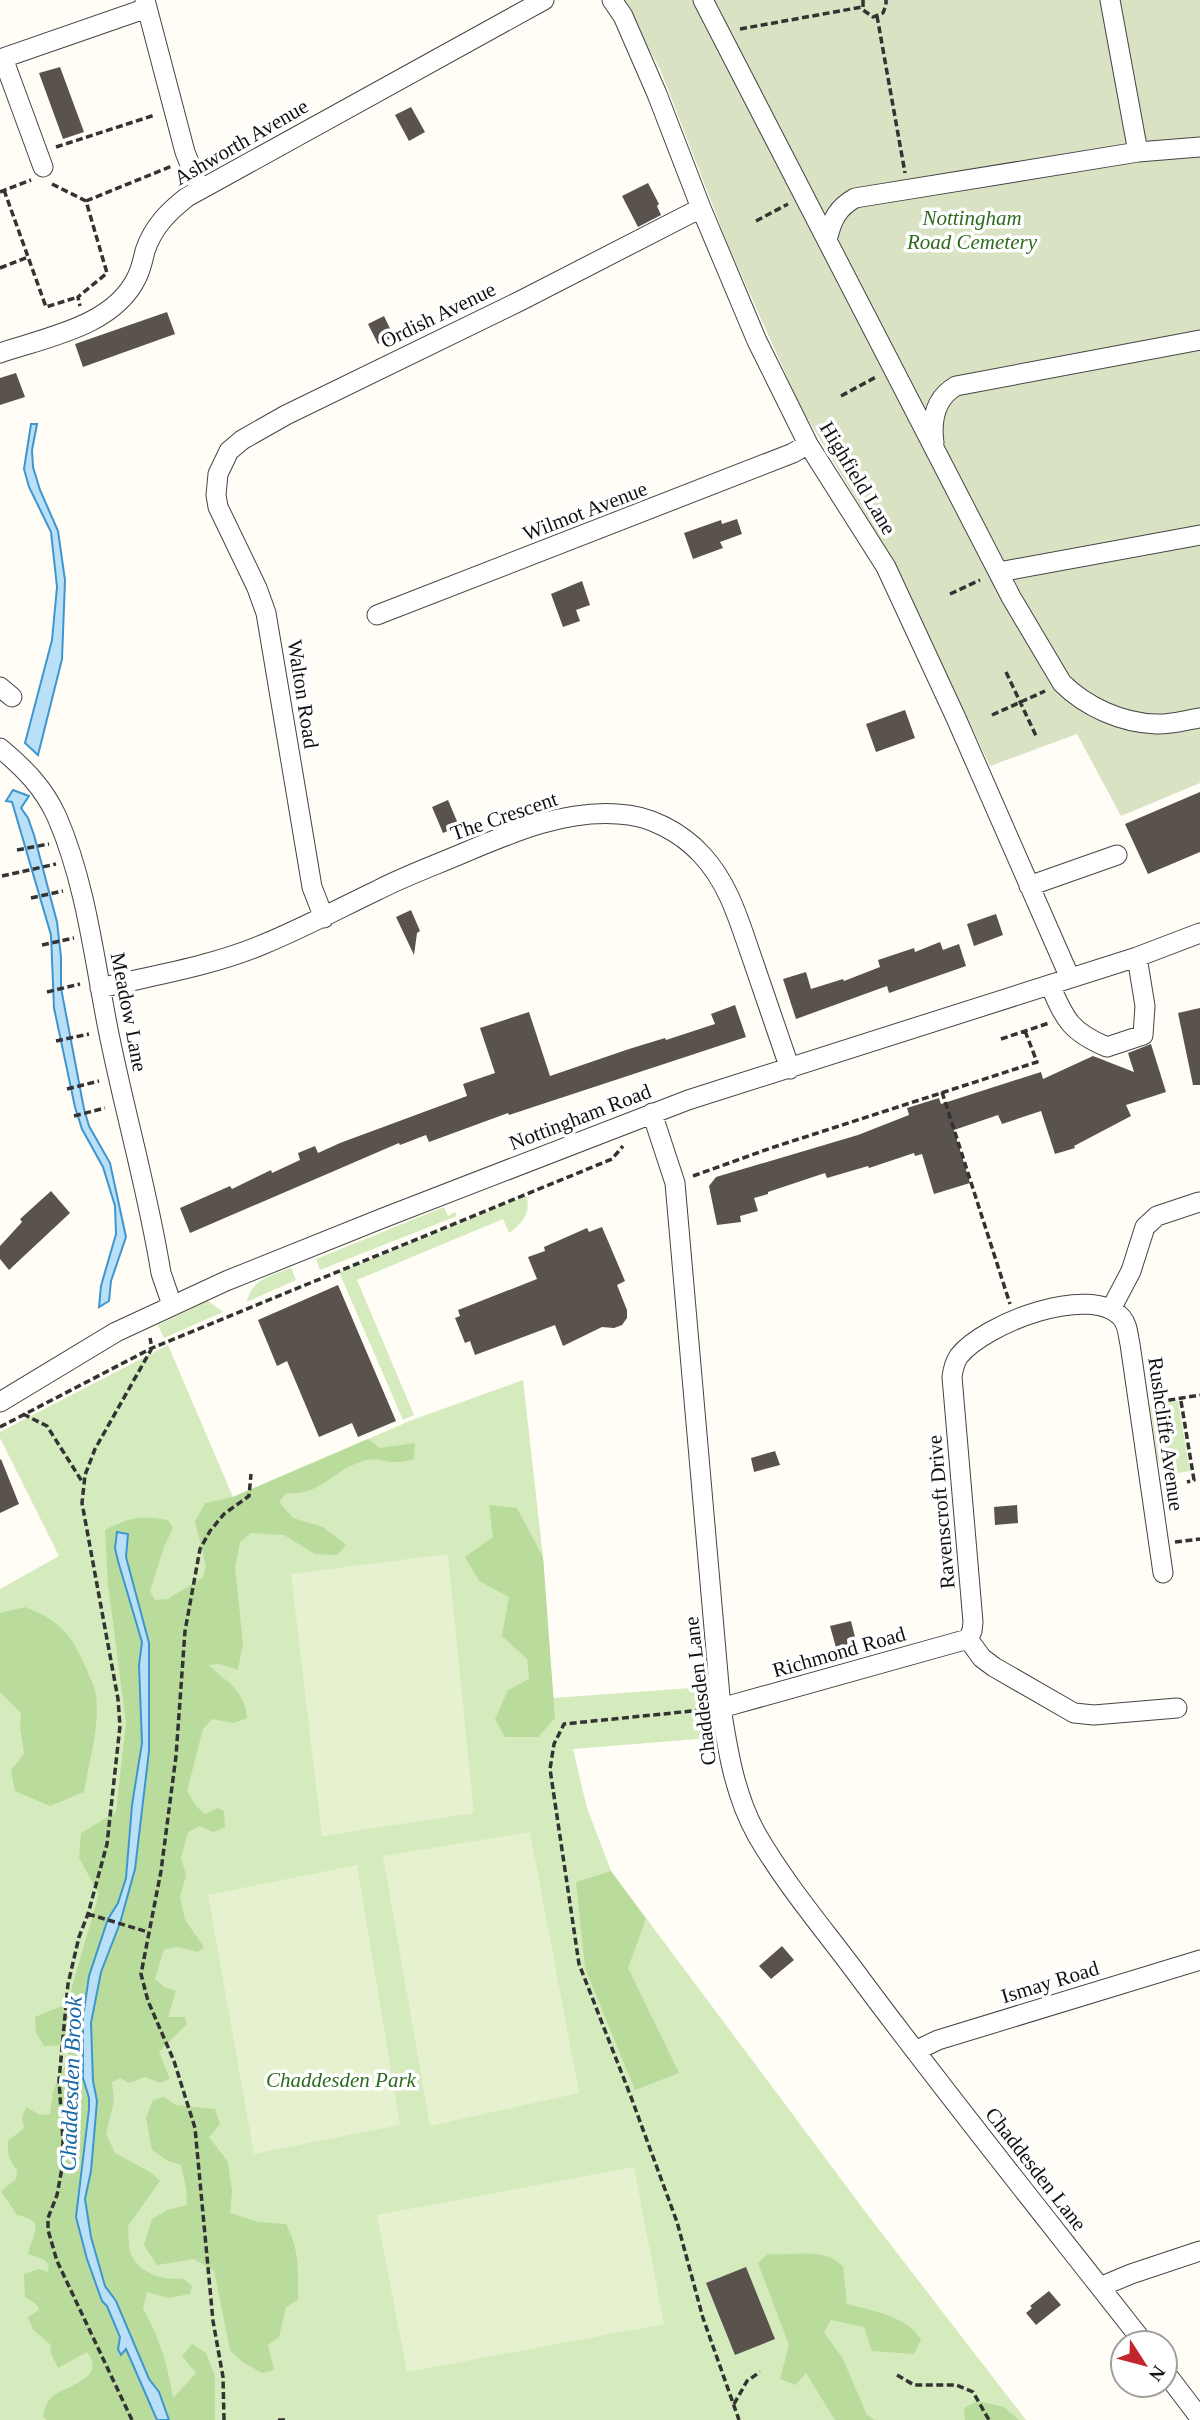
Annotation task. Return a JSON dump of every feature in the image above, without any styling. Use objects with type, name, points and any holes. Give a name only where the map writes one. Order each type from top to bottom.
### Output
[{"type":"street","name":"Ashworth Avenue","points":[[0,353],[84,324],[106,313],[121,300],[138,276],[156,228],[176,205],[544,0]]},
{"type":"street","name":"Highfield Lane","points":[[612,0],[623,16],[641,55],[757,341],[808,444],[886,567],[956,718],[1070,978]]},
{"type":"street","points":[[703,0],[1011,597],[1062,683],[1092,706],[1120,718],[1159,724],[1200,718]]},
{"type":"street","points":[[1110,0],[1138,152]]},
{"type":"street","points":[[44,167],[1,58],[146,4],[188,159],[200,190]]},
{"type":"street","points":[[827,240],[833,218],[843,205],[855,198],[1138,152],[1200,147]]},
{"type":"street","name":"Ordish Avenue","points":[[217,484],[224,458],[242,440],[286,415],[520,301],[701,208]]},
{"type":"street","points":[[935,447],[933,421],[937,406],[943,396],[956,386],[1200,340]]},
{"type":"street","name":"Wilmot Avenue","points":[[377,615],[793,453],[808,444]]},
{"type":"street","name":"Walton Road","points":[[217,484],[218,507],[266,612],[312,887],[324,918]]},
{"type":"street","points":[[999,572],[1200,535]]},
{"type":"street","name":"Meadow Lane","points":[[3,756],[31,776],[56,816],[80,888],[161,1273],[172,1305]]},
{"type":"street","name":"The Crescent","points":[[100,988],[243,952],[324,918],[379,889],[496,839],[547,821],[606,814],[629,815],[648,819],[691,844],[723,881],[790,1069]]},
{"type":"street","points":[[1029,886],[1117,855]]},
{"type":"street","name":"Nottingham Road","points":[[0,1402],[116,1332],[172,1305],[324,1241],[688,1100],[1137,957],[1200,933]]},
{"type":"street","points":[[1050,985],[1065,1018],[1085,1038],[1107,1047],[1143,1035],[1145,1006],[1137,957]]},
{"type":"street","name":"Chaddesden Lane","points":[[653,1113],[675,1183],[721,1708],[729,1758],[739,1793],[757,1834],[915,2051],[1132,2329]]},
{"type":"street","points":[[1111,1309],[1131,1271],[1145,1227],[1157,1216],[1199,1202]]},
{"type":"street","name":"Ravenscroft Drive","points":[[968,1639],[974,1622],[953,1371],[958,1358],[974,1343],[1039,1311],[1070,1304],[1095,1304],[1111,1309]]},
{"type":"street","name":"Rushcliffe Avenue","points":[[1111,1309],[1126,1323],[1163,1573]]},
{"type":"street","points":[[968,1639],[982,1658],[994,1667],[1073,1713],[1094,1715],[1177,1708]]},
{"type":"street","name":"Richmond Road","points":[[721,1708],[968,1639]]},
{"type":"street","name":"Ismay Road","points":[[915,2051],[938,2040],[1200,1960]]},
{"type":"street","points":[[1100,2287],[1200,2251]]},
{"type":"street","points":[[1179,2390],[1200,2418]]},
{"type":"path","points":[[863,0],[862,6],[869,16],[877,16],[886,9],[886,1],[895,0]]},
{"type":"path","points":[[720,33],[862,6]]},
{"type":"path","points":[[877,16],[907,188]]},
{"type":"path","points":[[44,167],[174,109]]},
{"type":"path","points":[[86,201],[188,159]]},
{"type":"path","points":[[44,167],[86,201],[107,273],[78,297],[46,307],[2,191],[47,174],[44,167]]},
{"type":"path","points":[[756,221],[804,196]]},
{"type":"path","points":[[0,268],[28,257]]},
{"type":"path","points":[[78,297],[84,324]]},
{"type":"path","points":[[841,396],[893,367]]},
{"type":"path","points":[[950,594],[999,572]]},
{"type":"path","points":[[1006,671],[1037,738]]},
{"type":"path","points":[[992,715],[1062,683]]},
{"type":"path","points":[[17,850],[42,845]]},
{"type":"path","points":[[2,876],[49,865]]},
{"type":"path","points":[[31,898],[58,892]]},
{"type":"path","points":[[42,945],[68,939]]},
{"type":"path","points":[[47,992],[69,987]]},
{"type":"path","points":[[1001,1039],[1065,1018]]},
{"type":"path","points":[[675,1183],[771,1148],[1037,1062],[1025,1031]]},
{"type":"path","points":[[56,1041],[79,1036]]},
{"type":"path","points":[[67,1089],[87,1084]]},
{"type":"path","points":[[942,1092],[1016,1321]]},
{"type":"path","points":[[74,1116],[93,1111]]},
{"type":"path","points":[[0,1427],[152,1348],[612,1159],[628,1140]]},
{"type":"path","points":[[132,2420],[57,2261],[48,2230],[48,2218],[62,2168],[59,2080],[68,1984],[107,1844],[120,1726],[118,1699],[82,1503],[83,1483],[95,1449],[152,1348]]},
{"type":"path","points":[[1139,1405],[1200,1395]]},
{"type":"path","points":[[1181,1401],[1194,1480],[1187,1482]]},
{"type":"path","points":[[23,1414],[47,1426],[83,1483]]},
{"type":"path","points":[[224,2420],[223,2377],[213,2321],[195,2128],[174,2061],[148,2001],[141,1974],[163,1858],[176,1756],[185,1631],[200,1549],[224,1514],[249,1496],[251,1474]]},
{"type":"path","points":[[721,1708],[564,1724],[554,1744],[550,1769],[579,1964],[677,2222],[703,2318],[739,2420]]},
{"type":"path","points":[[88,1914],[148,1932]]},
{"type":"path","points":[[734,2404],[747,2382],[760,2372]]},
{"type":"path","points":[[897,2375],[914,2385],[956,2385],[973,2392],[989,2420]]},
{"type":"path","points":[[278,2420],[286,2420]]},
{"type":"green space","name":"Nottingham Road Cemetery","points":[[621,0],[1200,0],[1200,783],[1121,816],[1077,734],[990,766],[895,564],[800,406],[728,245],[660,69]]},
{"type":"green space","points":[[526,1196],[528,1207],[525,1217],[509,1233],[503,1219],[357,1280],[414,1415],[403,1420],[339,1272]]},
{"type":"green space","points":[[444,1207],[448,1216],[455,1212],[457,1216],[320,1270],[316,1259]]},
{"type":"green space","points":[[291,1268],[296,1280],[247,1302],[257,1283]]},
{"type":"green space","points":[[208,1301],[223,1312],[164,1338],[158,1325]]},
{"type":"green space","name":"Chaddesden Park","points":[[168,1345],[233,1497],[412,1420],[523,1380],[543,1557],[553,1698],[705,1687],[710,1738],[573,1749],[587,1808],[611,1871],[867,2214],[1026,2420],[0,2420],[0,1589],[59,1556],[0,1438],[0,1432]]},
{"type":"green space","points":[[1178,1401],[1190,1471],[1172,1474],[1158,1462],[1150,1405]]},
{"type":"green space","points":[[368,1439],[380,1448],[415,1443],[414,1459],[400,1462],[360,1462],[308,1491],[286,1493],[279,1502],[293,1518],[323,1527],[346,1545],[337,1555],[315,1554],[284,1535],[251,1533],[240,1542],[235,1568],[243,1643],[238,1670],[219,1664],[208,1665],[239,1693],[247,1718],[234,1723],[212,1719],[203,1729],[187,1791],[205,1814],[218,1808],[224,1811],[225,1827],[213,1832],[200,1826],[188,1832],[181,1858],[186,1875],[180,1897],[185,1920],[204,1947],[198,1952],[178,1947],[164,1949],[155,1979],[164,1987],[176,1991],[168,2017],[185,2017],[187,2024],[159,2052],[170,2079],[160,2083],[145,2077],[129,2083],[120,2078],[112,2082],[114,2101],[106,2134],[115,2153],[150,2172],[160,2181],[128,2226],[131,2254],[140,2266],[153,2275],[168,2279],[183,2278],[192,2286],[190,2294],[168,2298],[147,2292],[143,2308],[162,2352],[173,2398],[196,2373],[182,2356],[192,2344],[206,2353],[215,2376],[215,2420],[47,2420],[43,2416],[49,2400],[88,2376],[92,2370],[92,2362],[87,2352],[58,2368],[50,2344],[33,2330],[28,2317],[39,2310],[36,2304],[25,2297],[24,2274],[39,2269],[48,2272],[49,2265],[43,2259],[28,2254],[35,2234],[35,2224],[17,2215],[1,2191],[16,2179],[17,2170],[9,2157],[8,2141],[24,2128],[22,2118],[26,2107],[40,2115],[50,2114],[53,2091],[68,2059],[69,2045],[44,2046],[36,2033],[35,2017],[67,2004],[99,1894],[79,1858],[81,1833],[116,1812],[126,1723],[108,1584],[105,1530],[136,1518],[168,1520],[173,1528],[150,1591],[155,1600],[168,1599],[203,1577],[206,1566],[195,1522],[205,1503],[233,1497]]},
{"type":"green space","points":[[489,1505],[517,1508],[543,1557],[555,1718],[538,1737],[505,1737],[495,1719],[508,1690],[529,1679],[527,1659],[502,1636],[509,1597],[479,1581],[465,1557],[493,1537]]},
{"type":"green space","points":[[448,1554],[474,1813],[322,1836],[291,1574]]},
{"type":"green space","points":[[25,1607],[48,1618],[70,1638],[87,1670],[96,1696],[95,1732],[84,1792],[50,1806],[15,1791],[11,1770],[24,1754],[21,1713],[0,1692],[0,1613]]},
{"type":"green space","points":[[530,1832],[579,2093],[430,2126],[383,1856]]},
{"type":"green space","points":[[357,1865],[400,2125],[254,2154],[208,1895]]},
{"type":"green space","points":[[611,1871],[646,1919],[628,1968],[679,2073],[635,2090],[585,1968],[576,1882]]},
{"type":"green space","points":[[164,2097],[176,2105],[215,2109],[220,2124],[209,2137],[228,2162],[232,2192],[230,2213],[258,2222],[286,2224],[291,2234],[297,2261],[298,2300],[286,2307],[279,2337],[268,2345],[274,2370],[262,2373],[241,2361],[230,2350],[214,2271],[194,2259],[157,2265],[144,2245],[152,2219],[167,2210],[187,2205],[181,2165],[168,2161],[152,2150],[146,2118],[153,2100]]},
{"type":"green space","points":[[634,2167],[664,2324],[407,2372],[377,2215]]},
{"type":"green space","points":[[768,2254],[815,2254],[833,2259],[843,2266],[847,2304],[898,2320],[907,2325],[921,2340],[914,2354],[872,2351],[864,2327],[831,2320],[824,2332],[843,2359],[867,2415],[875,2420],[835,2420],[806,2373],[796,2385],[780,2379],[789,2345],[758,2263]]},
{"type":"green space","points":[[978,2401],[1004,2407],[1019,2420],[965,2420],[964,2408]]},
{"type":"water","points":[[31,424],[37,424],[32,450],[33,467],[58,531],[65,580],[62,659],[38,755],[25,743],[52,640],[57,587],[51,532],[29,487],[24,469]]},
{"type":"water","points":[[13,790],[29,796],[21,808],[34,835],[57,922],[61,988],[84,1109],[89,1126],[110,1163],[126,1237],[111,1281],[109,1301],[99,1307],[101,1286],[116,1234],[115,1206],[103,1167],[82,1129],[75,1107],[54,1008],[51,935],[12,802],[6,801]]},
{"type":"water","points":[[117,1532],[128,1534],[126,1557],[149,1643],[149,1751],[135,1869],[120,1923],[101,1972],[91,2023],[93,2081],[97,2101],[91,2171],[85,2199],[91,2237],[105,2286],[116,2301],[149,2379],[159,2392],[169,2420],[157,2420],[126,2349],[121,2355],[118,2349],[120,2337],[107,2306],[102,2301],[76,2217],[89,2109],[83,2078],[83,2017],[89,1976],[108,1919],[118,1903],[126,1878],[132,1805],[142,1743],[139,1665],[142,1642],[115,1548]]},
{"type":"building","points":[[60,67],[84,132],[63,139],[39,73]]},
{"type":"building","points":[[411,107],[425,132],[409,141],[395,115]]},
{"type":"building","points":[[648,183],[659,204],[657,206],[661,215],[638,227],[622,196]]},
{"type":"building","points":[[167,312],[175,334],[83,367],[75,344]]},
{"type":"building","points":[[384,316],[394,337],[378,344],[368,324]]},
{"type":"building","points":[[16,373],[25,397],[0,405],[0,378]]},
{"type":"building","points":[[737,519],[742,534],[720,542],[723,548],[693,559],[684,533],[721,520],[722,524]]},
{"type":"building","points":[[582,581],[590,605],[576,610],[580,621],[563,627],[551,594]]},
{"type":"building","points":[[905,710],[915,738],[876,752],[866,724]]},
{"type":"building","points":[[1200,792],[1200,852],[1148,874],[1125,824]]},
{"type":"building","points":[[448,800],[459,826],[443,833],[432,807]]},
{"type":"building","points":[[411,910],[420,931],[417,933],[414,955],[396,917]]},
{"type":"building","points":[[996,914],[1003,935],[974,946],[967,924]]},
{"type":"building","points":[[940,942],[943,950],[959,944],[966,966],[889,993],[887,986],[796,1019],[783,979],[806,972],[811,989],[843,979],[844,981],[880,967],[878,960],[914,948],[915,952]]},
{"type":"building","points":[[735,1005],[746,1037],[509,1115],[508,1113],[429,1142],[426,1135],[400,1145],[399,1143],[190,1233],[180,1208],[230,1186],[232,1189],[271,1170],[272,1173],[300,1160],[298,1153],[315,1146],[318,1153],[467,1096],[463,1084],[495,1073],[480,1028],[529,1012],[550,1076],[715,1024],[711,1014]]},
{"type":"building","points":[[1200,1008],[1200,1085],[1193,1085],[1178,1013]]},
{"type":"building","points":[[1151,1044],[1166,1092],[1126,1105],[1131,1116],[1074,1146],[1075,1148],[1055,1154],[1041,1111],[1002,1124],[998,1115],[954,1130],[970,1183],[934,1194],[922,1154],[915,1156],[914,1153],[827,1178],[825,1173],[768,1192],[754,1198],[758,1211],[740,1216],[741,1222],[717,1225],[709,1186],[716,1177],[858,1135],[909,1115],[907,1108],[939,1098],[941,1104],[1041,1072],[1043,1079],[1093,1056],[1134,1072],[1128,1053]]},
{"type":"building","points":[[51,1191],[70,1213],[9,1270],[0,1259],[0,1246],[22,1222],[20,1219]]},
{"type":"building","points":[[602,1227],[625,1281],[617,1285],[627,1310],[627,1318],[622,1325],[614,1328],[602,1327],[563,1346],[555,1325],[475,1355],[470,1341],[465,1343],[455,1318],[460,1316],[458,1310],[537,1279],[528,1257],[545,1251],[544,1247],[587,1228],[589,1232]]},
{"type":"building","points":[[338,1285],[396,1421],[358,1437],[352,1423],[319,1437],[287,1361],[277,1366],[258,1320]]},
{"type":"building","points":[[775,1451],[780,1465],[754,1472],[751,1458]]},
{"type":"building","points":[[0,1460],[19,1504],[0,1513]]},
{"type":"building","points":[[1017,1505],[1018,1523],[995,1525],[994,1507]]},
{"type":"building","points":[[851,1621],[857,1645],[837,1651],[830,1626]]},
{"type":"building","points":[[782,1946],[794,1960],[771,1979],[759,1966]]},
{"type":"building","points":[[746,2267],[775,2339],[735,2355],[706,2283]]},
{"type":"building","points":[[1049,2291],[1061,2305],[1036,2325],[1026,2313],[1032,2308],[1030,2306]]},
{"type":"water label","name":"Chaddesden Brook","points":[[71,2084]]}]
